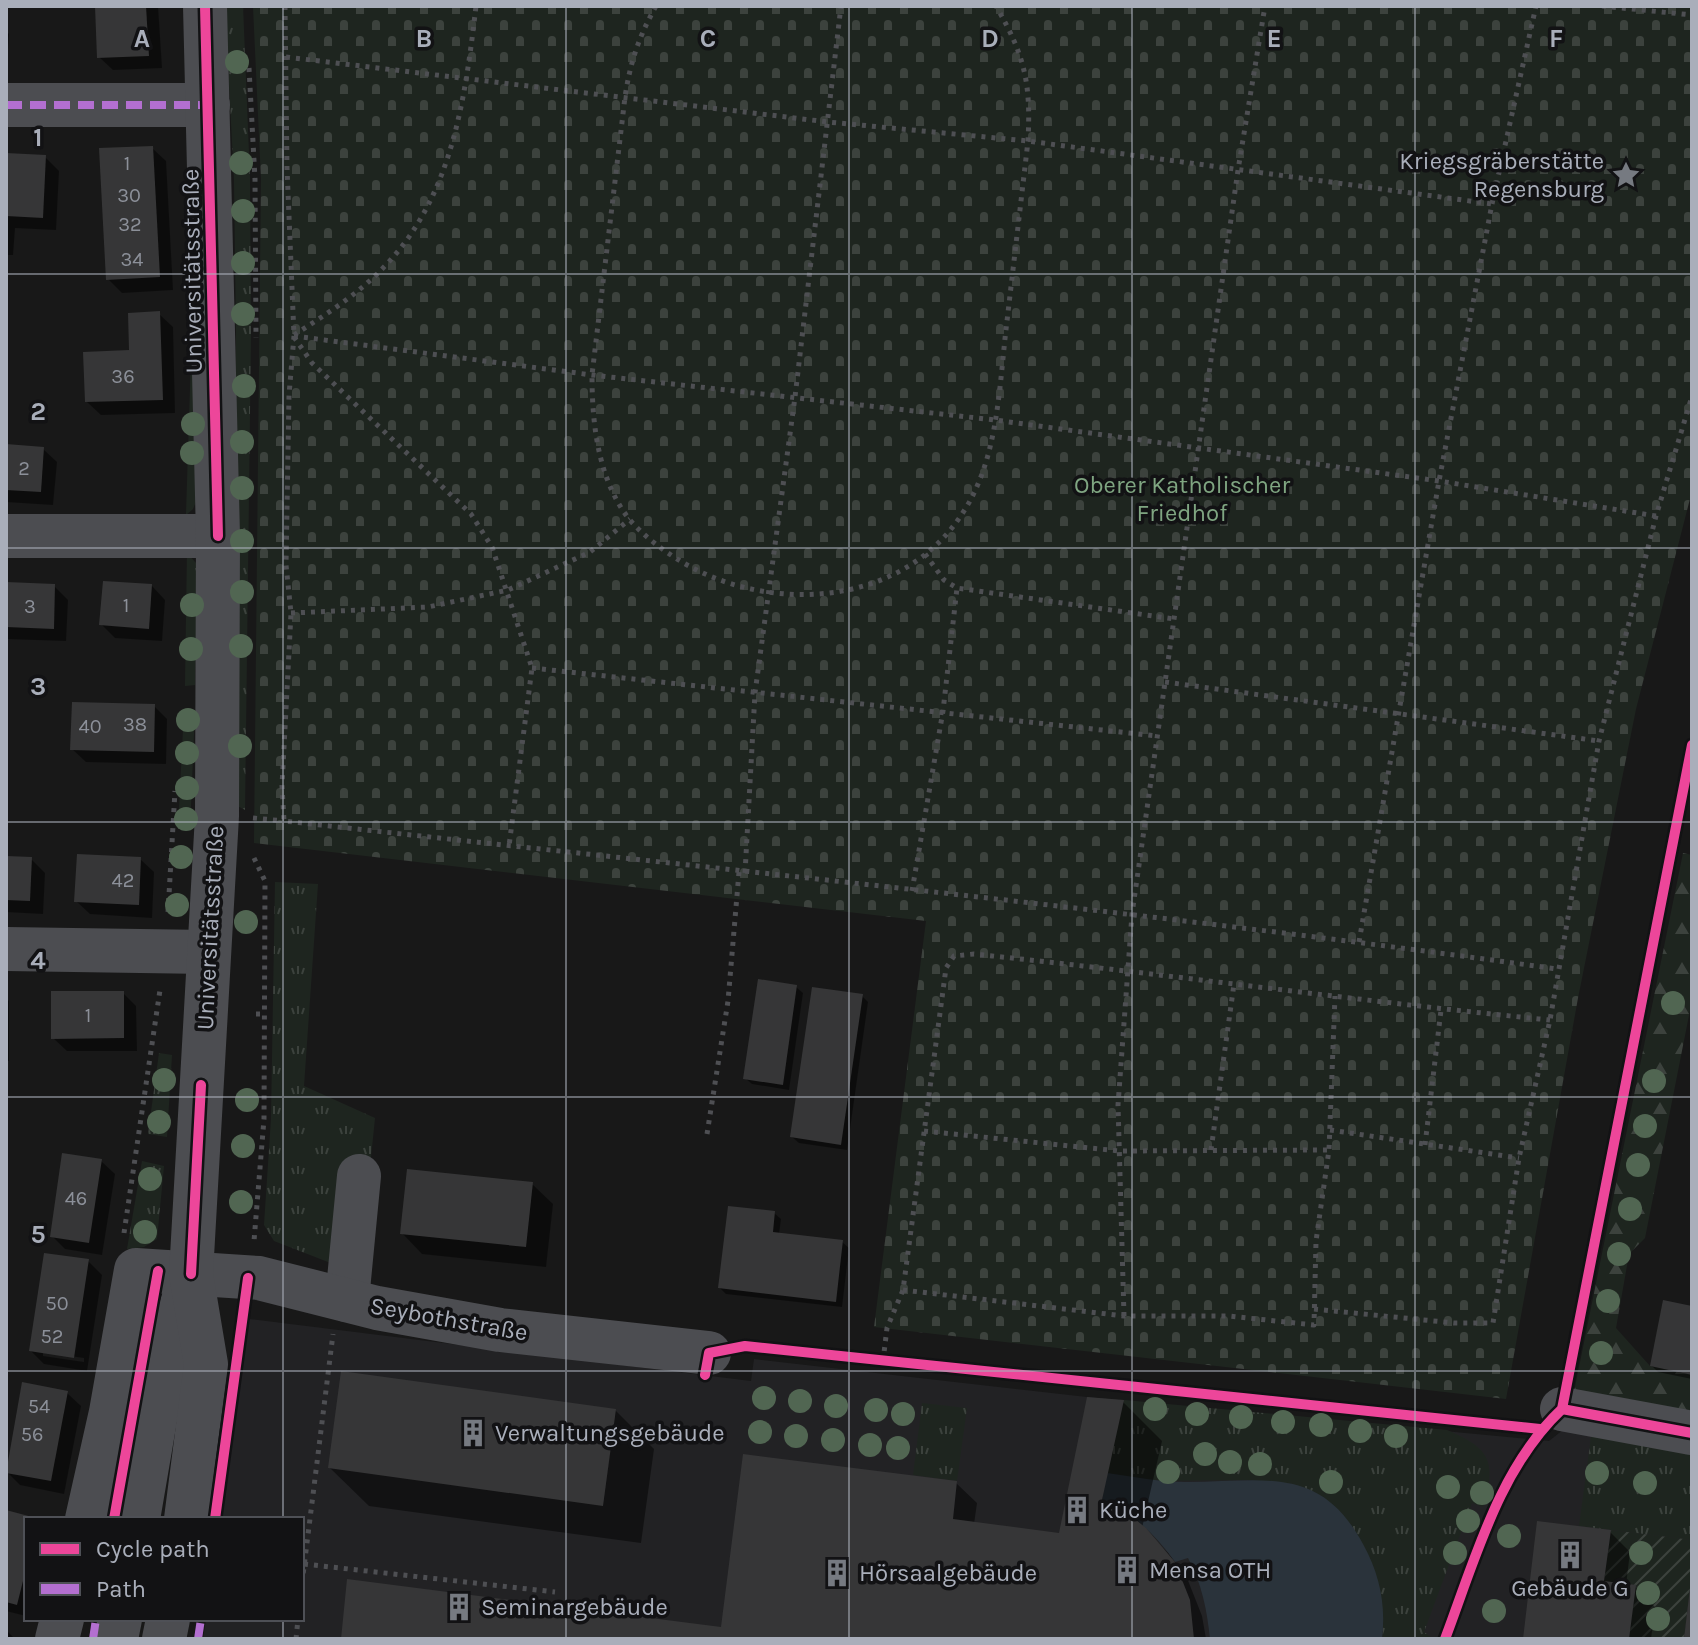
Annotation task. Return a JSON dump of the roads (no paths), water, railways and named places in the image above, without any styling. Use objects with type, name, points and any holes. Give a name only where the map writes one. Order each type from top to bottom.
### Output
[{"type":"street","name":"Universitätsstraße","points":[[186,1517],[206,1364],[191,1274],[217,816],[218,536],[205,6]]},
{"type":"street","points":[[6,105],[208,105]]},
{"type":"street","points":[[6,536],[218,536]]},
{"type":"street","points":[[6,949],[208,952]]},
{"type":"street","points":[[342,1299],[359,1176]]},
{"type":"street","points":[[87,1517],[111,1412],[136,1270],[191,1274]]},
{"type":"street","name":"Universitätsstraße","points":[[138,1517],[165,1361],[191,1274]]},
{"type":"street","name":"Seybothstraße","points":[[191,1274],[259,1278],[342,1299],[500,1330],[709,1353]]},
{"type":"street","points":[[1562,1409],[1692,1433]]},
{"type":"place","name":"Kriegsgräberstätte Regensburg","points":[[1626,175]]},
{"type":"place","name":"Verwaltungsgebäude","points":[[473,1433]]},
{"type":"place","name":"Küche","points":[[1077,1510]]},
{"type":"place","name":"Gebäude G","points":[[1570,1555]]},
{"type":"place","name":"Mensa OTH","points":[[1127,1570]]},
{"type":"place","name":"Hörsaalgebäude","points":[[837,1573]]},
{"type":"place","name":"Seminargebäude","points":[[459,1607]]},
{"type":"park label","name":"Oberer Katholischer Friedhof","points":[[1182,499]]}]
